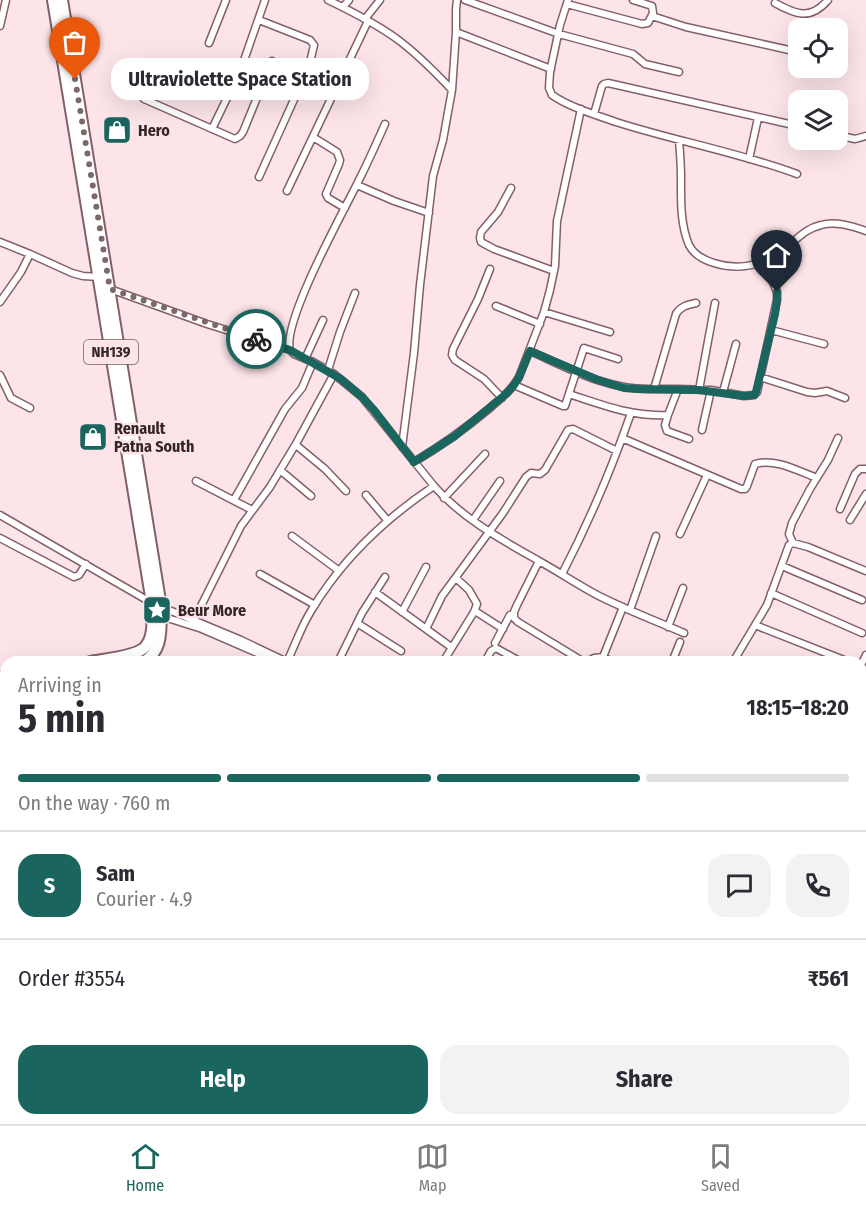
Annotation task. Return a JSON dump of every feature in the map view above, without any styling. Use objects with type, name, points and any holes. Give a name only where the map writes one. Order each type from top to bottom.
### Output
[{"type":"highway","name":"NH139","points":[[53,0],[103,277],[157,610],[160,636],[157,648],[152,656]]},
{"type":"highway","name":"NH139","points":[[62,0],[103,277],[110,289],[136,474]]},
{"type":"highway","name":"NH139","points":[[121,656],[146,647],[157,610]]},
{"type":"street","points":[[0,26],[6,0]]},
{"type":"street","points":[[209,43],[226,0]]},
{"type":"street","points":[[212,129],[241,69],[265,0]]},
{"type":"street","points":[[328,0],[399,40],[452,90]]},
{"type":"street","points":[[344,8],[349,0]]},
{"type":"street","points":[[287,191],[366,20],[380,0]]},
{"type":"street","points":[[402,447],[435,164],[452,90],[457,0]]},
{"type":"street","points":[[465,0],[558,33],[633,54],[643,63],[679,72]]},
{"type":"street","points":[[633,0],[652,6],[654,10],[648,23],[642,24],[567,2],[551,69],[549,87],[552,95],[581,109],[630,126],[770,164],[797,174]]},
{"type":"street","points":[[775,3],[789,11],[802,14],[822,7],[828,0]]},
{"type":"street","points":[[652,16],[686,27],[788,50]]},
{"type":"street","points":[[259,20],[304,37],[314,45],[306,73],[259,177]]},
{"type":"street","points":[[456,32],[551,69]]},
{"type":"street","points":[[144,99],[235,140],[240,136],[272,62]]},
{"type":"street","points":[[594,114],[603,86],[608,83],[788,124]]},
{"type":"street","points":[[414,462],[455,436],[502,398],[514,385],[523,369],[544,312],[554,271],[556,230],[581,109]]},
{"type":"street","points":[[749,159],[758,118]]},
{"type":"street","points":[[290,350],[288,341],[299,304],[385,124]]},
{"type":"street","points":[[848,137],[855,139],[866,136]]},
{"type":"street","points":[[313,137],[337,152],[339,164],[326,194],[328,198],[345,208]]},
{"type":"street","points":[[679,140],[684,225],[689,246],[700,258],[716,264],[750,266],[785,249],[800,234],[824,224],[840,224],[866,231]]},
{"type":"street","points":[[357,185],[429,213]]},
{"type":"street","points":[[511,188],[498,212],[481,232],[481,242],[554,271]]},
{"type":"street","points":[[0,242],[72,273],[103,277]]},
{"type":"street","points":[[0,303],[21,273],[30,254]]},
{"type":"street","points":[[530,351],[598,380],[624,388],[711,390],[744,396],[754,395],[777,300],[777,292],[764,260]]},
{"type":"street","points":[[490,269],[452,355],[455,360],[484,379],[502,398]]},
{"type":"street","points":[[110,289],[207,324],[290,350],[328,370],[362,397],[444,498],[489,532],[583,588],[684,633]]},
{"type":"street","points":[[328,370],[355,293]]},
{"type":"street","points":[[654,389],[676,314],[685,305],[696,303]]},
{"type":"street","points":[[699,390],[715,303]]},
{"type":"street","points":[[496,306],[540,324]]},
{"type":"street","points":[[544,312],[610,332]]},
{"type":"street","points":[[305,359],[323,320]]},
{"type":"street","points":[[771,330],[824,345]]},
{"type":"street","points":[[723,392],[736,344]]},
{"type":"street","points":[[514,385],[562,406],[566,404],[584,348],[618,359]]},
{"type":"street","points":[[234,500],[285,410],[302,388],[313,362]]},
{"type":"street","points":[[194,620],[241,526],[270,487],[296,445],[334,374]]},
{"type":"street","points":[[0,375],[8,395],[30,408]]},
{"type":"street","points":[[760,377],[807,392],[827,391],[844,398]]},
{"type":"street","points":[[678,389],[665,429],[689,439]]},
{"type":"street","points":[[702,430],[711,390]]},
{"type":"street","points":[[569,394],[631,413],[651,416],[668,415]]},
{"type":"street","points":[[562,574],[588,521],[631,413]]},
{"type":"street","points":[[426,629],[438,603],[526,477],[531,473],[540,474],[545,470],[568,430],[573,429],[617,451]]},
{"type":"street","points":[[622,438],[734,487],[745,489],[755,464],[760,463],[781,464],[817,478]]},
{"type":"street","points":[[792,543],[789,534],[792,523],[838,438]]},
{"type":"street","points":[[296,445],[325,469],[346,491]]},
{"type":"street","points":[[444,498],[485,454]]},
{"type":"street","points":[[840,509],[857,471],[866,469]]},
{"type":"street","points":[[280,470],[312,496]]},
{"type":"street","points":[[680,534],[707,475]]},
{"type":"street","points":[[196,481],[252,510]]},
{"type":"street","points":[[473,520],[500,481]]},
{"type":"street","points":[[290,656],[315,604],[338,570],[358,547],[387,520],[434,486]]},
{"type":"street","points":[[850,520],[866,494]]},
{"type":"street","points":[[366,495],[387,520]]},
{"type":"street","points":[[0,514],[86,564],[157,610],[265,656]]},
{"type":"street","points":[[292,536],[338,570]]},
{"type":"street","points":[[603,656],[656,536]]},
{"type":"street","points":[[0,538],[74,577],[80,575],[86,564]]},
{"type":"street","points":[[738,656],[767,605],[789,545],[792,543]]},
{"type":"street","points":[[792,543],[866,571]]},
{"type":"street","points":[[539,561],[517,605],[514,618],[575,656]]},
{"type":"street","points":[[782,566],[862,600]]},
{"type":"street","points":[[402,612],[426,567]]},
{"type":"street","points":[[260,574],[315,604]]},
{"type":"street","points":[[341,656],[384,577]]},
{"type":"street","points":[[446,656],[475,611],[477,604],[475,598],[456,578]]},
{"type":"street","points":[[668,627],[683,588]]},
{"type":"street","points":[[375,592],[451,647]]},
{"type":"street","points":[[771,593],[862,633]]},
{"type":"street","points":[[157,610],[194,620],[274,656]]},
{"type":"street","points":[[475,611],[503,629]]},
{"type":"street","points":[[495,644],[510,615]]},
{"type":"street","points":[[357,623],[401,651]]},
{"type":"street","points":[[755,625],[834,656]]},
{"type":"street","points":[[674,656],[680,642]]},
{"type":"street","points":[[488,656],[496,648],[510,656]]},
{"type":"way so far","points":[[75,79],[110,289],[256,339]]},
{"type":"place","name":"Ultraviolette Space Station","points":[[75,79]]},
{"type":"place","name":"Hero","points":[[117,130]]},
{"type":"place","name":"Renault Patna South","points":[[93,437]]},
{"type":"place","name":"Beur More","points":[[157,610]]},
{"type":"route","points":[[256,339],[290,350],[341,379],[374,410],[414,462],[455,436],[506,394],[519,377],[530,351],[598,380],[624,388],[711,390],[744,396],[754,395],[775,314],[777,292]]}]
